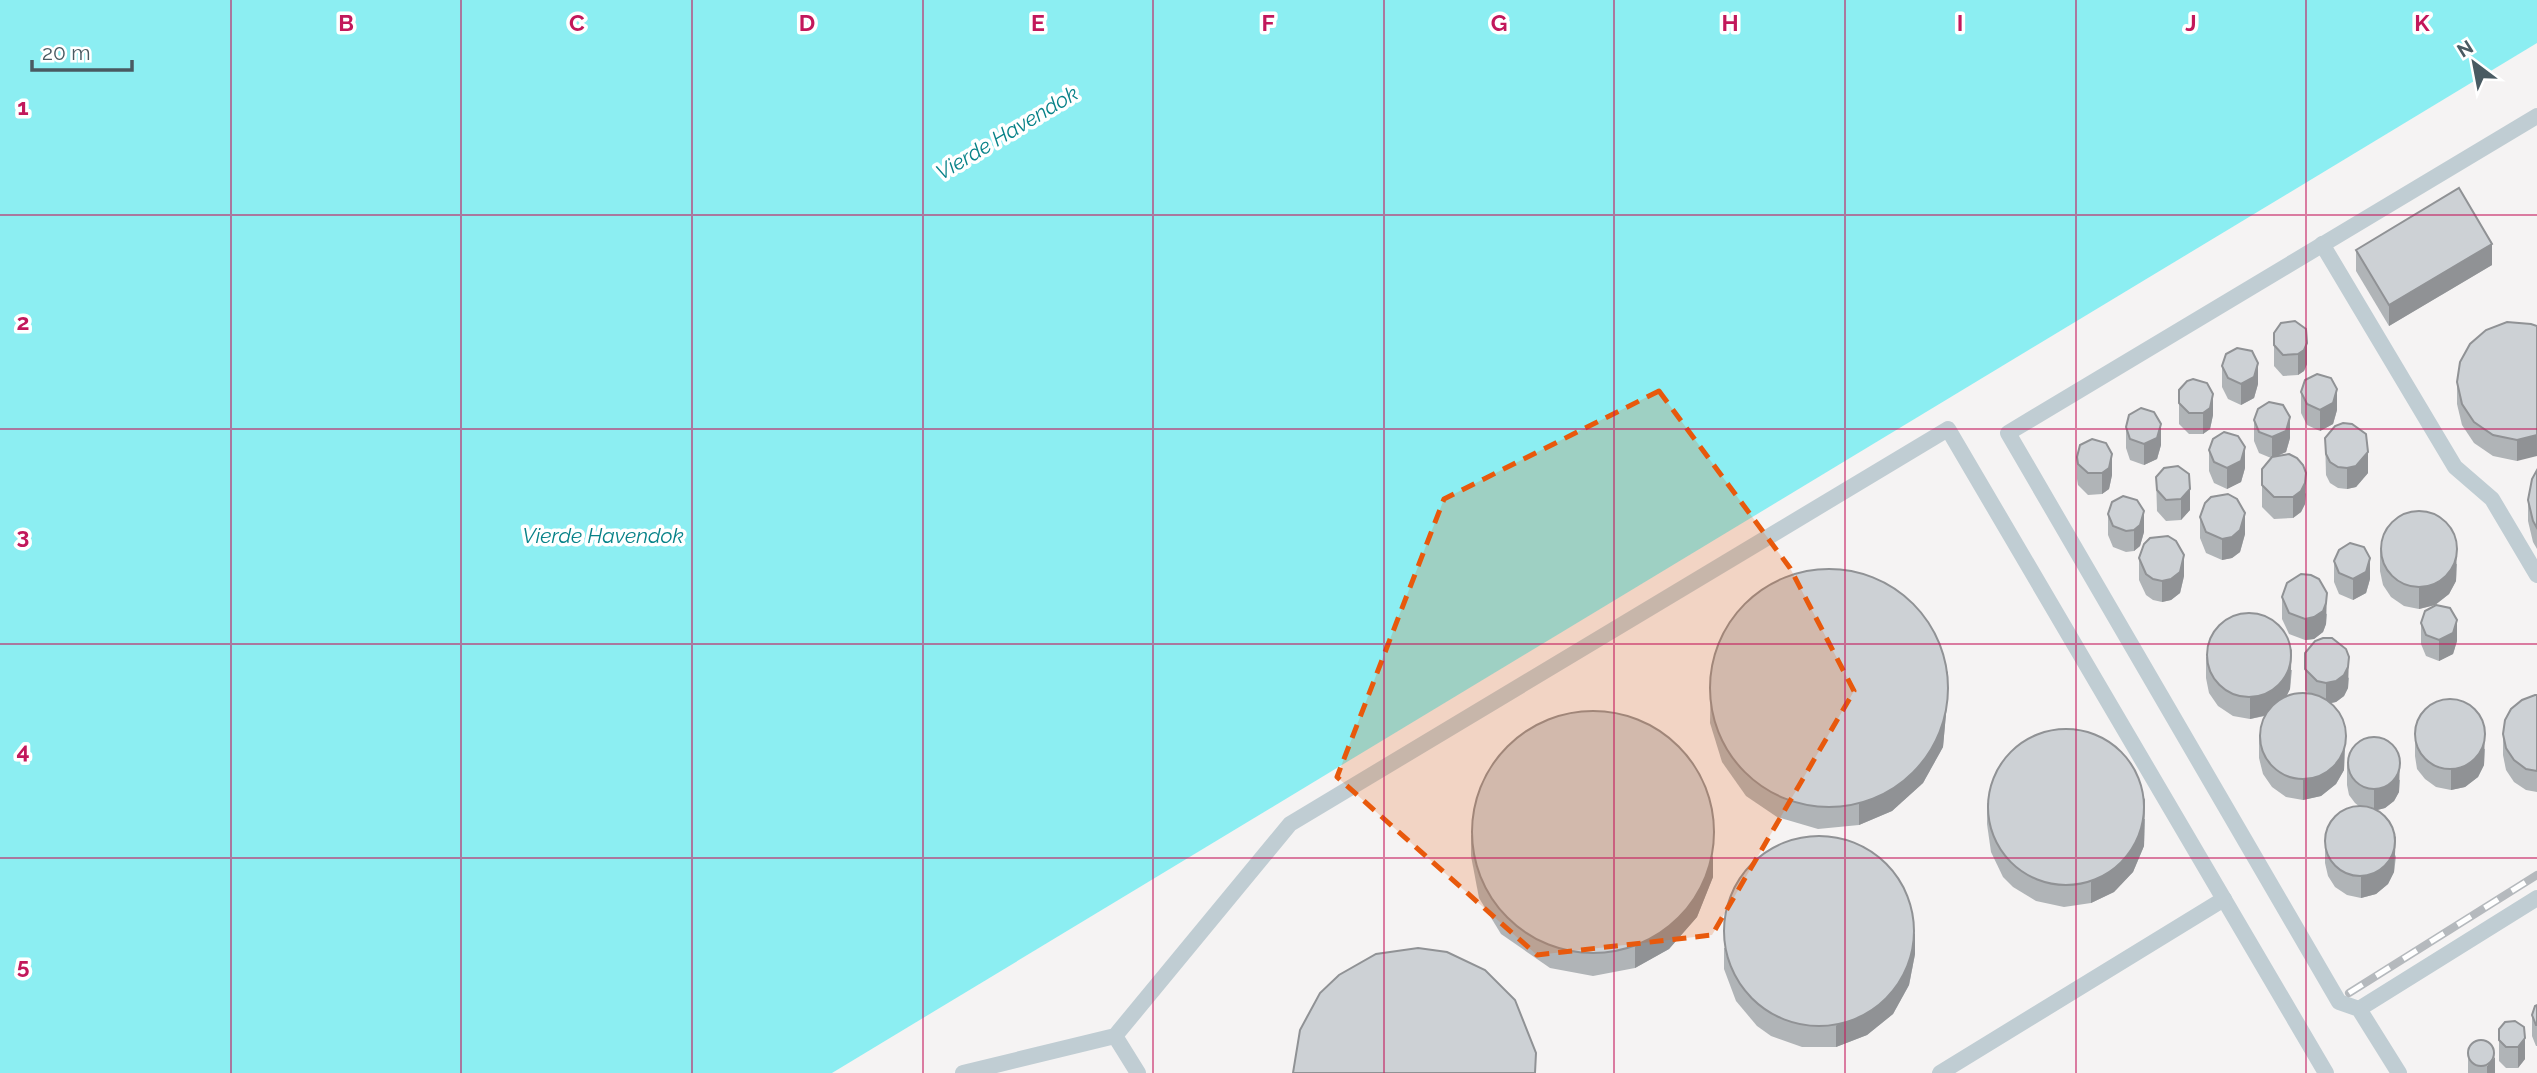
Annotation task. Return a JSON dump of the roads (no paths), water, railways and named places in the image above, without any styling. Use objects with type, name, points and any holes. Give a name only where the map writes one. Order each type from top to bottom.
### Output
[{"type":"lane","points":[[2399,1073],[2360,1009],[2339,1002],[2008,433],[2537,116]]},
{"type":"lane","points":[[2322,244],[2455,467],[2492,499],[2537,575]]},
{"type":"lane","points":[[963,1073],[1115,1036],[1290,824],[1948,429],[2326,1073]]},
{"type":"lane","points":[[2360,1009],[2537,898]]},
{"type":"lane","points":[[1940,1073],[2224,899]]},
{"type":"lane","points":[[1115,1036],[1138,1073]]},
{"type":"water","name":"Vierde Havendok","points":[[0,0],[2537,0],[2537,43],[832,1073],[0,1073]]},
{"type":"railway","points":[[2349,993],[2537,875]]}]
